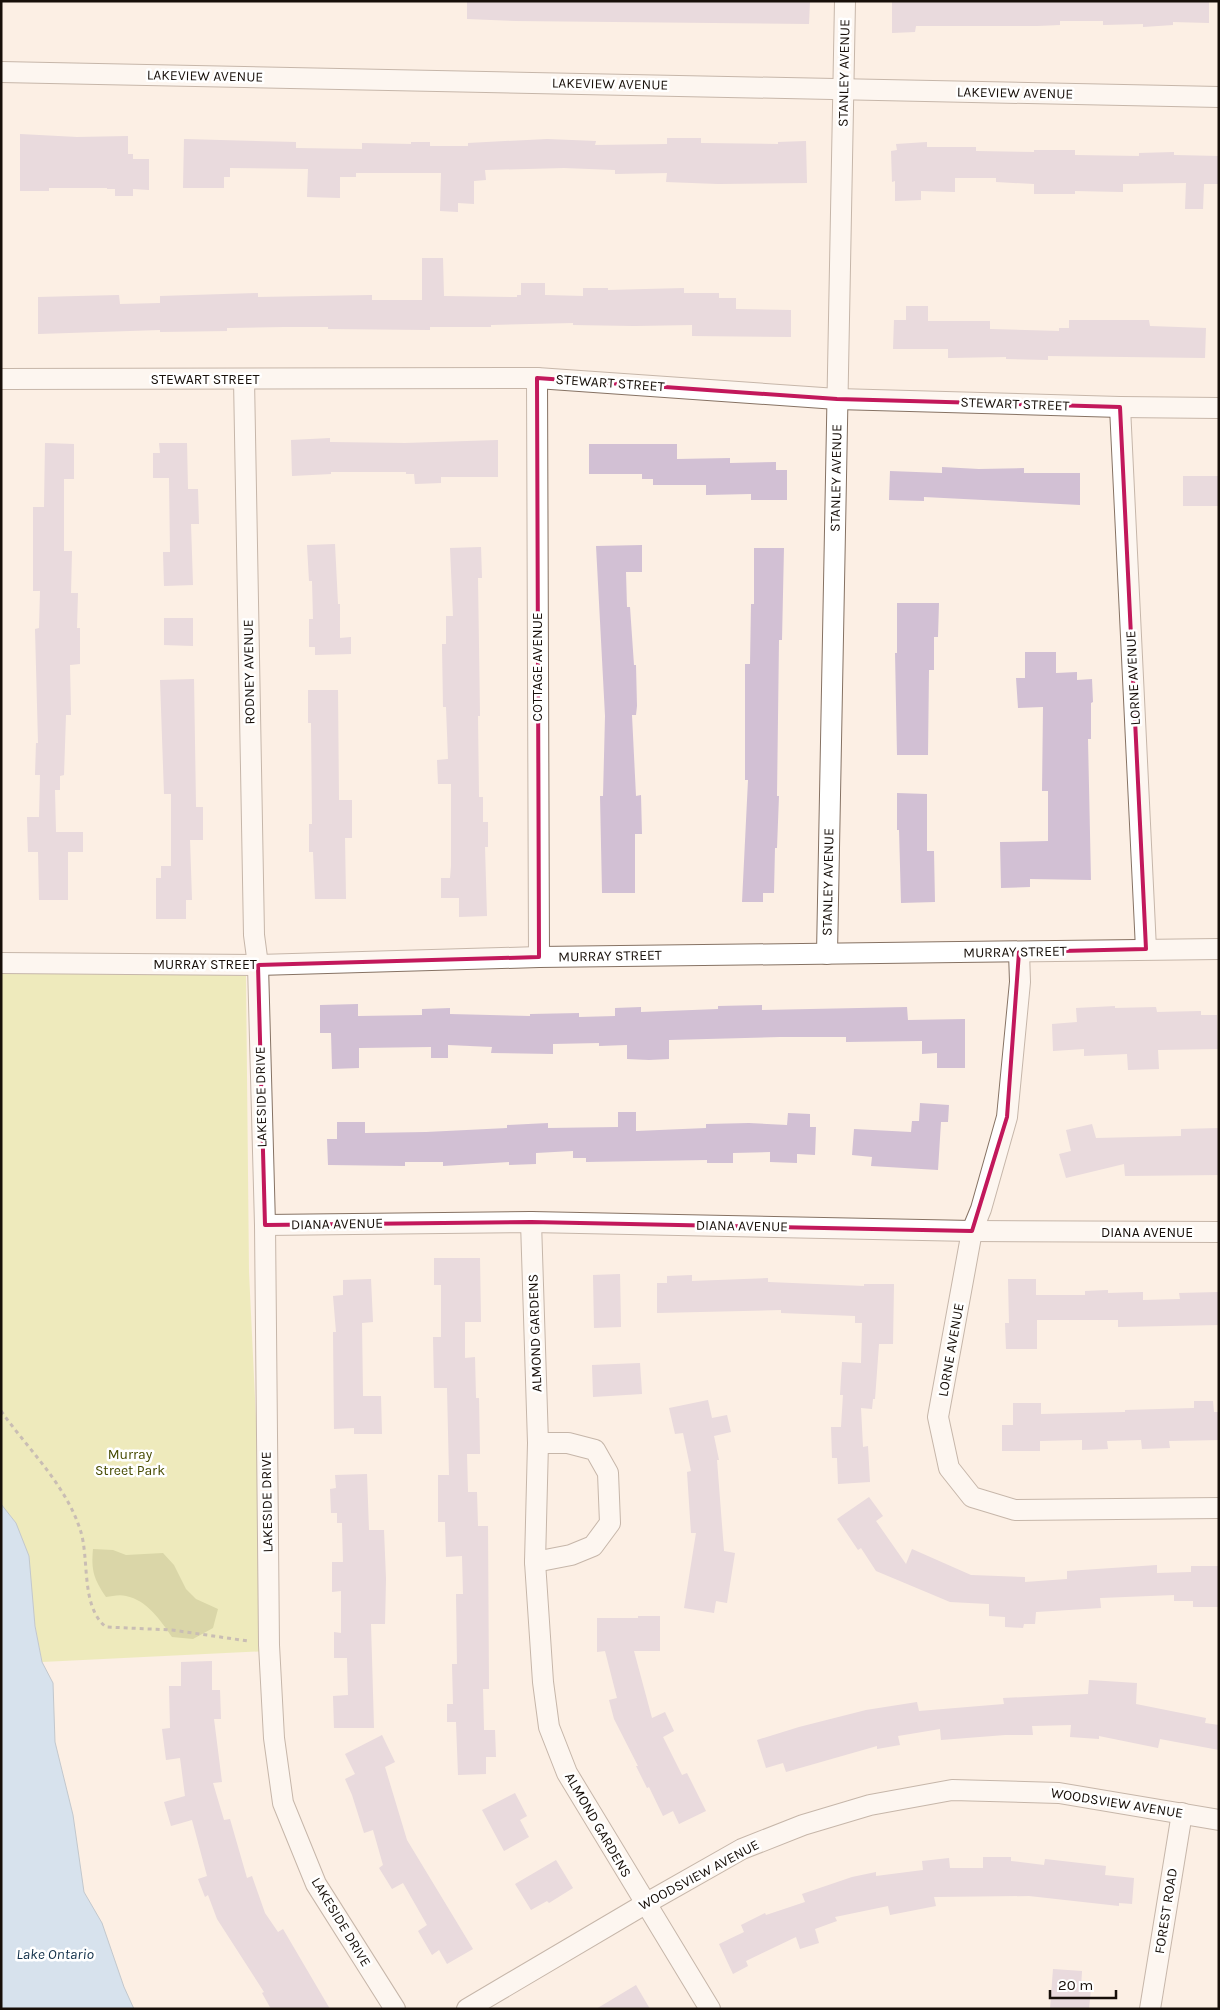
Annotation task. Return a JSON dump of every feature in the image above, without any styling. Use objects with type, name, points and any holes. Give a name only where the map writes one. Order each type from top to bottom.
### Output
[{"type":"street","name":"STANLEY AVENUE","points":[[827,954],[845,1]]},
{"type":"street","name":"LAKEVIEW AVENUE","points":[[1,72],[1219,97]]},
{"type":"street","name":"STEWART STREET","points":[[1,379],[537,378],[837,399],[1120,408],[1219,408]]},
{"type":"street","name":"COTTAGE AVENUE","points":[[537,378],[539,957]]},
{"type":"street","name":"RODNEY AVENUE","points":[[244,379],[254,936],[258,965]]},
{"type":"street","name":"LORNE AVENUE","points":[[1120,408],[1146,949]]},
{"type":"street","name":"MURRAY STREET","points":[[1,963],[258,965],[539,957],[1219,949]]},
{"type":"street","name":"LORNE AVENUE","points":[[1019,952],[1020,982],[1008,1117],[981,1209],[972,1231],[938,1417],[949,1468],[972,1497],[1015,1510],[1219,1508]]},
{"type":"street","name":"LAKESIDE DRIVE","points":[[258,965],[265,1225],[269,1645],[274,1738],[283,1803],[316,1884],[395,2009]]},
{"type":"street","name":"DIANA AVENUE","points":[[265,1225],[531,1222],[972,1231],[1219,1232]]},
{"type":"street","name":"ALMOND GARDENS","points":[[531,1222],[538,1444],[534,1562],[543,1682],[550,1727],[566,1773],[710,2009]]},
{"type":"street","points":[[534,1562],[571,1555],[593,1546],[610,1523],[608,1473],[595,1450],[568,1442],[538,1444]]},
{"type":"street","name":"WOODSVIEW AVENUE","points":[[467,2009],[742,1849],[803,1825],[870,1805],[952,1790],[1059,1792],[1219,1820]]},
{"type":"street","name":"FOREST ROAD","points":[[1150,2009],[1182,1813]]},
{"type":"path","points":[[1,1411],[58,1486],[73,1512],[81,1531],[94,1613],[100,1622],[106,1627],[172,1630],[222,1636],[269,1645]]},
{"type":"highlighted area","points":[[537,378],[837,399],[1120,407],[1146,949],[1019,952],[1007,1117],[972,1231],[531,1222],[265,1225],[258,965],[539,957]]},
{"type":"green space","name":"Murray Street Park","points":[[1,967],[246,976],[249,1272],[267,1651],[42,1662],[16,1523],[1,1504]]},
{"type":"green space","points":[[93,1549],[113,1550],[126,1555],[163,1553],[174,1565],[186,1589],[196,1599],[218,1609],[213,1628],[193,1639],[172,1637],[153,1612],[134,1598],[124,1595],[106,1597],[94,1575],[92,1563]]},
{"type":"water","name":"Lake Ontario","points":[[1,1504],[16,1523],[29,1556],[35,1626],[42,1662],[53,1683],[55,1742],[73,1815],[84,1892],[102,1923],[124,1987],[134,2009],[1,2009]]},
{"type":"building","points":[[467,1],[810,1],[809,24],[467,19]]},
{"type":"building","points":[[892,1],[1209,1],[1209,23],[1173,22],[1173,25],[1143,27],[1143,24],[1103,25],[1103,21],[1060,21],[1060,25],[1037,26],[916,26],[915,32],[892,33]]},
{"type":"building","points":[[20,134],[77,137],[128,136],[128,154],[133,154],[133,159],[149,159],[149,190],[133,189],[133,196],[115,196],[115,189],[107,188],[49,188],[49,191],[20,191]]},
{"type":"building","points":[[667,138],[701,138],[701,143],[778,144],[778,142],[806,141],[807,183],[718,184],[666,182],[667,173],[615,174],[615,170],[564,168],[485,170],[486,180],[474,181],[474,204],[458,203],[458,212],[440,211],[441,173],[356,173],[356,177],[340,177],[340,198],[307,197],[308,169],[230,168],[230,177],[224,177],[224,188],[183,188],[184,139],[296,142],[296,148],[362,149],[362,143],[411,144],[411,142],[430,142],[430,146],[468,146],[468,143],[547,139],[596,141],[595,145],[667,144]]},
{"type":"building","points":[[927,142],[927,147],[976,147],[976,151],[1034,152],[1034,150],[1075,150],[1075,155],[1139,156],[1139,153],[1174,152],[1174,155],[1219,156],[1219,184],[1204,184],[1203,209],[1185,209],[1186,183],[1123,184],[1123,192],[1075,191],[1075,194],[1034,194],[1034,184],[996,182],[996,178],[955,178],[955,192],[921,191],[921,200],[895,201],[895,181],[892,182],[891,151],[897,150],[896,144]]},
{"type":"building","points":[[422,258],[443,258],[444,296],[517,297],[517,295],[521,295],[521,283],[545,283],[545,295],[583,296],[583,288],[608,288],[608,290],[684,288],[684,293],[719,293],[719,298],[736,298],[736,309],[791,310],[791,337],[692,336],[692,325],[573,325],[573,323],[491,325],[491,327],[430,327],[430,330],[284,327],[227,328],[227,331],[160,332],[160,330],[38,334],[38,297],[119,295],[120,304],[160,303],[160,296],[258,293],[258,297],[372,295],[372,300],[422,300]]},
{"type":"building","points":[[906,306],[928,306],[928,321],[990,321],[990,329],[1059,331],[1059,328],[1069,328],[1069,320],[1149,320],[1150,326],[1206,328],[1205,358],[1048,356],[1048,360],[1006,359],[1006,357],[948,358],[948,349],[893,349],[894,320],[906,320]]},
{"type":"building","points":[[330,438],[330,442],[405,443],[498,440],[498,477],[441,477],[441,483],[415,484],[414,474],[406,474],[406,472],[331,472],[331,474],[292,476],[291,440]]},
{"type":"building","points":[[45,443],[74,444],[74,479],[64,479],[64,551],[72,551],[71,593],[78,593],[77,628],[80,628],[80,664],[70,665],[71,715],[66,715],[64,775],[60,776],[60,790],[55,790],[56,832],[83,832],[83,852],[68,852],[68,900],[39,900],[38,852],[28,852],[27,817],[39,817],[40,775],[35,775],[36,743],[38,743],[35,629],[39,628],[40,591],[33,591],[33,507],[44,507]]},
{"type":"building","points":[[159,443],[187,443],[188,489],[198,489],[199,524],[191,524],[193,585],[164,586],[163,552],[170,552],[169,478],[153,478],[153,453],[160,453]]},
{"type":"building","points":[[589,444],[677,444],[677,459],[730,458],[730,463],[776,462],[776,470],[787,470],[787,500],[751,500],[751,494],[706,495],[706,485],[653,485],[653,479],[642,479],[642,474],[589,474]]},
{"type":"building","points":[[942,467],[979,469],[1024,468],[1024,473],[1080,473],[1080,505],[924,497],[924,501],[889,500],[890,471],[942,473]]},
{"type":"building","points":[[1183,476],[1218,476],[1218,506],[1183,506]]},
{"type":"building","points":[[335,544],[338,604],[340,604],[340,638],[351,637],[351,654],[315,655],[315,647],[309,647],[309,619],[313,619],[312,581],[309,581],[307,545]]},
{"type":"building","points":[[642,545],[642,572],[626,572],[627,607],[630,607],[634,665],[636,665],[637,706],[636,715],[632,715],[636,796],[641,795],[642,834],[635,834],[635,893],[602,893],[600,796],[603,796],[605,716],[596,546]]},
{"type":"building","points":[[481,547],[482,578],[478,578],[479,797],[483,797],[483,822],[488,822],[488,847],[485,847],[487,916],[459,917],[459,898],[441,898],[441,878],[450,878],[451,866],[451,784],[438,784],[437,760],[448,759],[446,707],[443,707],[442,644],[446,644],[446,616],[453,616],[450,548]]},
{"type":"building","points":[[754,548],[784,548],[782,640],[779,640],[777,796],[779,796],[774,893],[763,893],[763,902],[742,902],[748,780],[745,780],[745,664],[750,664],[751,604],[754,604]]},
{"type":"building","points":[[897,603],[939,603],[938,637],[934,637],[934,670],[929,670],[928,755],[897,755],[895,653],[897,653]]},
{"type":"building","points":[[164,618],[193,618],[193,646],[164,645]]},
{"type":"building","points":[[1025,652],[1056,652],[1056,673],[1077,672],[1077,680],[1092,679],[1091,739],[1088,739],[1091,880],[1030,879],[1030,887],[1001,888],[1000,842],[1048,841],[1048,791],[1042,791],[1043,707],[1018,708],[1016,678],[1025,678]]},
{"type":"building","points":[[194,679],[196,807],[203,807],[203,840],[190,840],[192,900],[186,900],[186,919],[156,919],[156,878],[161,878],[161,866],[171,866],[171,794],[164,794],[160,680]]},
{"type":"building","points":[[308,690],[338,690],[339,800],[352,800],[352,838],[345,838],[346,899],[315,899],[313,852],[309,852],[309,824],[312,824],[311,723],[308,723]]},
{"type":"building","points":[[897,793],[927,794],[927,851],[934,851],[935,902],[901,903]]},
{"type":"building","points":[[358,1004],[358,1016],[422,1015],[422,1009],[450,1008],[450,1014],[530,1016],[530,1014],[579,1013],[579,1017],[615,1016],[615,1008],[641,1007],[641,1012],[718,1009],[718,1006],[762,1005],[762,1010],[907,1007],[908,1020],[965,1019],[965,1068],[937,1068],[937,1053],[922,1054],[922,1041],[846,1042],[846,1037],[780,1037],[669,1040],[669,1059],[649,1060],[627,1059],[627,1045],[599,1046],[599,1043],[553,1044],[553,1054],[491,1053],[492,1047],[448,1045],[448,1058],[431,1058],[431,1047],[359,1048],[359,1068],[332,1069],[331,1033],[320,1033],[320,1005]]},
{"type":"building","points":[[1115,1006],[1115,1008],[1156,1007],[1157,1012],[1201,1011],[1201,1015],[1217,1015],[1218,1049],[1158,1050],[1159,1069],[1128,1070],[1127,1054],[1084,1056],[1084,1049],[1053,1051],[1052,1024],[1077,1022],[1076,1008]]},
{"type":"building","points":[[920,1103],[949,1105],[948,1122],[941,1122],[938,1170],[871,1166],[872,1157],[852,1155],[854,1129],[911,1132],[912,1121],[919,1121]]},
{"type":"building","points":[[618,1112],[636,1112],[636,1131],[706,1128],[706,1124],[749,1123],[787,1125],[788,1113],[810,1114],[810,1127],[816,1127],[815,1155],[797,1154],[797,1163],[770,1162],[770,1152],[733,1153],[733,1163],[707,1163],[707,1160],[586,1162],[586,1158],[573,1158],[573,1151],[536,1153],[536,1164],[509,1165],[509,1162],[443,1166],[443,1162],[405,1162],[405,1166],[328,1165],[327,1139],[337,1139],[337,1122],[365,1122],[365,1133],[507,1128],[507,1125],[548,1123],[548,1128],[618,1127]]},
{"type":"building","points":[[1092,1124],[1096,1138],[1181,1136],[1181,1129],[1219,1128],[1219,1175],[1125,1176],[1124,1164],[1066,1178],[1059,1154],[1071,1151],[1066,1130]]},
{"type":"building","points":[[434,1258],[480,1258],[481,1322],[465,1322],[465,1358],[475,1357],[476,1398],[479,1398],[480,1454],[467,1454],[468,1492],[477,1492],[478,1526],[488,1526],[489,1689],[483,1689],[484,1730],[495,1730],[496,1757],[486,1757],[486,1774],[458,1775],[456,1722],[447,1722],[447,1704],[453,1704],[452,1664],[457,1664],[456,1594],[463,1594],[462,1556],[446,1557],[445,1522],[438,1522],[438,1475],[449,1475],[447,1388],[434,1388],[433,1337],[441,1337],[441,1285],[434,1285]]},
{"type":"building","points":[[620,1274],[621,1327],[594,1328],[593,1275]]},
{"type":"building","points":[[692,1275],[692,1281],[768,1278],[768,1282],[864,1286],[864,1284],[894,1284],[893,1344],[879,1344],[875,1399],[873,1399],[872,1409],[861,1408],[863,1447],[868,1446],[870,1482],[838,1484],[837,1458],[832,1458],[831,1427],[841,1427],[843,1395],[840,1395],[842,1362],[861,1363],[862,1323],[855,1323],[855,1316],[781,1313],[781,1310],[657,1313],[657,1283],[667,1283],[667,1276]]},
{"type":"building","points":[[371,1279],[373,1322],[362,1323],[363,1396],[381,1396],[382,1434],[354,1434],[354,1428],[334,1429],[333,1332],[336,1332],[333,1296],[343,1295],[343,1280]]},
{"type":"building","points":[[1008,1279],[1036,1279],[1036,1295],[1085,1295],[1085,1291],[1108,1290],[1108,1293],[1143,1292],[1143,1300],[1180,1299],[1179,1293],[1219,1292],[1219,1325],[1118,1327],[1118,1320],[1037,1320],[1037,1349],[1006,1349],[1005,1323],[1009,1323]]},
{"type":"building","points":[[640,1363],[642,1394],[593,1397],[592,1365]]},
{"type":"building","points":[[708,1400],[712,1418],[727,1415],[731,1432],[714,1436],[719,1460],[717,1460],[724,1551],[735,1553],[727,1603],[716,1601],[714,1613],[684,1608],[696,1533],[691,1533],[687,1472],[691,1471],[683,1433],[675,1434],[669,1408]]},
{"type":"building","points":[[1194,1401],[1213,1401],[1214,1412],[1219,1412],[1219,1440],[1169,1441],[1170,1448],[1142,1449],[1141,1440],[1107,1441],[1108,1449],[1082,1450],[1082,1440],[1040,1441],[1040,1451],[1002,1451],[1002,1425],[1013,1425],[1013,1403],[1041,1403],[1041,1414],[1194,1408]]},
{"type":"building","points":[[367,1474],[369,1530],[384,1530],[386,1579],[385,1624],[371,1624],[374,1728],[334,1728],[333,1696],[348,1695],[347,1658],[334,1658],[334,1632],[341,1633],[341,1591],[332,1592],[332,1562],[343,1562],[342,1523],[337,1523],[337,1513],[331,1513],[330,1489],[336,1488],[335,1475]]},
{"type":"building","points":[[869,1497],[883,1516],[876,1521],[906,1564],[912,1549],[971,1575],[1025,1577],[1025,1582],[1067,1579],[1067,1571],[1157,1565],[1157,1573],[1191,1572],[1191,1566],[1219,1566],[1219,1607],[1193,1607],[1193,1601],[1174,1601],[1174,1595],[1100,1598],[1101,1608],[1036,1612],[1035,1624],[1024,1624],[1023,1628],[1005,1627],[1005,1617],[989,1616],[989,1604],[950,1602],[876,1571],[861,1548],[858,1550],[837,1519]]},
{"type":"building","points":[[638,1616],[660,1616],[660,1651],[634,1651],[652,1718],[665,1712],[674,1731],[663,1737],[682,1775],[687,1773],[706,1811],[679,1824],[673,1811],[663,1816],[636,1766],[638,1766],[614,1719],[609,1700],[617,1698],[605,1651],[597,1652],[597,1618],[638,1618]]},
{"type":"building","points":[[212,1661],[212,1690],[220,1690],[221,1719],[214,1719],[222,1782],[213,1783],[224,1820],[230,1819],[247,1878],[252,1876],[265,1913],[278,1932],[283,1929],[330,2009],[271,2009],[262,1993],[264,1992],[217,1919],[208,1895],[205,1897],[198,1879],[207,1876],[192,1820],[171,1826],[164,1802],[185,1796],[180,1758],[166,1760],[162,1729],[170,1728],[169,1686],[181,1686],[181,1662]]},
{"type":"building","points":[[1089,1680],[1137,1683],[1136,1704],[1206,1718],[1205,1723],[1219,1725],[1219,1750],[1160,1739],[1158,1748],[1099,1736],[1099,1739],[1070,1737],[1071,1725],[1032,1726],[1033,1735],[1005,1735],[941,1740],[940,1729],[898,1736],[900,1745],[877,1749],[877,1746],[786,1772],[783,1763],[766,1768],[757,1740],[866,1710],[917,1702],[919,1711],[1004,1704],[1003,1698],[1088,1694]]},
{"type":"building","points":[[382,1735],[395,1762],[385,1767],[407,1840],[473,1949],[447,1964],[439,1950],[432,1955],[418,1931],[427,1925],[403,1883],[392,1889],[379,1868],[383,1865],[373,1830],[364,1833],[345,1779],[355,1774],[345,1754]]},
{"type":"building","points":[[515,1793],[527,1816],[520,1820],[529,1837],[504,1851],[482,1810]]},
{"type":"building","points":[[983,1857],[1011,1857],[1011,1861],[1044,1865],[1045,1859],[1106,1866],[1105,1875],[1134,1878],[1132,1904],[1119,1903],[1119,1906],[1029,1896],[934,1897],[936,1906],[890,1915],[888,1906],[835,1917],[837,1921],[815,1929],[819,1943],[800,1949],[796,1937],[746,1961],[748,1966],[733,1974],[719,1944],[744,1932],[741,1925],[765,1913],[766,1915],[805,1902],[802,1894],[852,1877],[876,1872],[876,1876],[923,1870],[922,1861],[949,1858],[950,1868],[983,1868]]},
{"type":"building","points":[[556,1860],[573,1888],[549,1903],[547,1901],[531,1910],[515,1884]]},
{"type":"building","points":[[1053,1969],[1082,1971],[1081,1988],[1091,1989],[1089,2009],[1050,2009]]},
{"type":"building","points":[[636,1985],[650,2009],[596,2009]]}]
